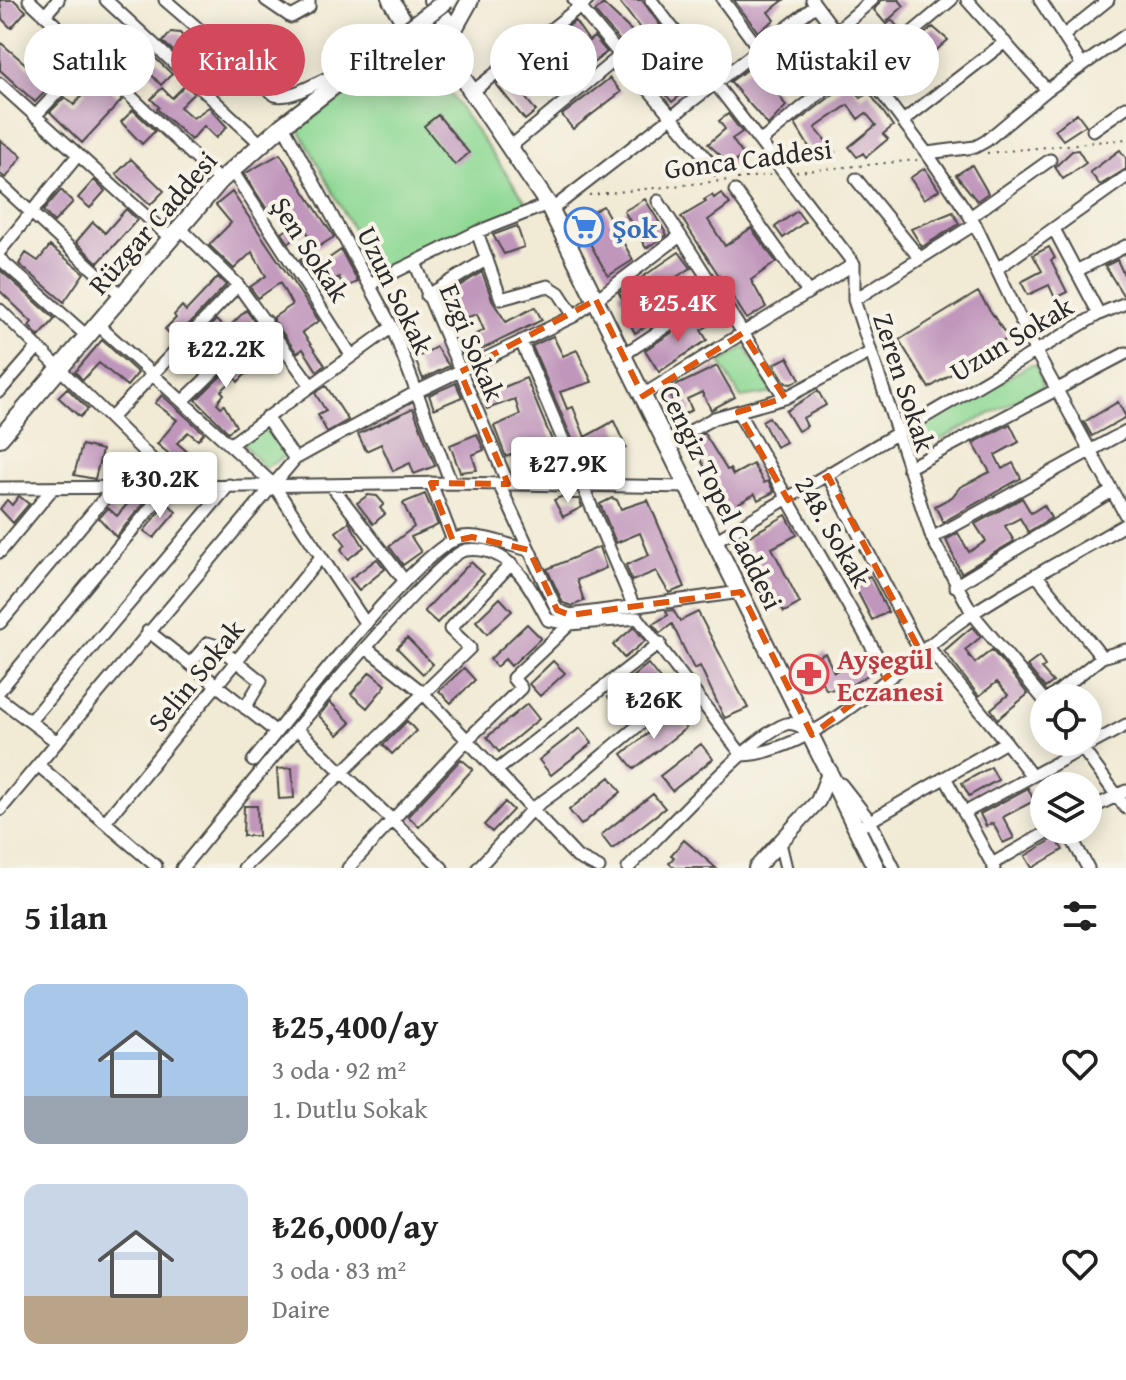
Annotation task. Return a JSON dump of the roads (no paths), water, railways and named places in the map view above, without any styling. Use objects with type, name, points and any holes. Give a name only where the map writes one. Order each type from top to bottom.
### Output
[{"type":"main road","points":[[432,0],[445,24]]},
{"type":"main road","name":"Rüzgar Caddesi","points":[[415,24],[447,0]]},
{"type":"main road","points":[[457,24],[470,0]]},
{"type":"main road","points":[[393,2],[408,24]]},
{"type":"main road","name":"Cengiz Topel Caddesi","points":[[474,95],[549,207],[830,771],[864,825],[876,868]]},
{"type":"main road","name":"Rüzgar Caddesi","points":[[0,438],[173,232],[225,175],[321,96]]},
{"type":"street","name":"Şen Sokak","points":[[29,0],[54,24]]},
{"type":"street","points":[[45,15],[58,0]]},
{"type":"street","points":[[106,0],[261,144]]},
{"type":"street","points":[[165,0],[266,89],[283,97],[321,78]]},
{"type":"street","points":[[266,0],[291,17],[309,7],[309,0]]},
{"type":"street","points":[[651,0],[670,24]]},
{"type":"street","points":[[723,0],[748,34]]},
{"type":"street","points":[[844,24],[872,0]]},
{"type":"street","points":[[919,24],[951,0]]},
{"type":"street","points":[[967,0],[1047,90]]},
{"type":"street","points":[[1040,0],[1082,65]]},
{"type":"street","points":[[1063,36],[1108,0]]},
{"type":"street","points":[[474,90],[581,2],[613,44]]},
{"type":"street","points":[[788,24],[813,3],[829,24]]},
{"type":"street","points":[[929,156],[975,147],[1047,90],[1126,35]]},
{"type":"street","points":[[903,121],[1005,42]]},
{"type":"street","points":[[732,70],[748,58]]},
{"type":"street","points":[[510,147],[613,62]]},
{"type":"street","points":[[0,84],[78,155],[238,285],[309,383]]},
{"type":"street","points":[[35,116],[54,96]]},
{"type":"street","name":"Şen Sokak","points":[[134,96],[225,175],[351,355]]},
{"type":"street","points":[[656,96],[715,169]]},
{"type":"street","points":[[370,284],[477,232],[549,207],[568,196],[699,96]]},
{"type":"street","points":[[643,395],[854,264],[726,96]]},
{"type":"street","points":[[761,141],[822,96]]},
{"type":"street","points":[[884,96],[972,220],[998,268],[1036,352],[1126,516]]},
{"type":"street","points":[[1093,130],[1126,107]]},
{"type":"street","name":"Uzun Sokak","points":[[283,125],[392,327],[451,483]]},
{"type":"street","points":[[78,155],[1,251],[92,330],[152,373],[273,484],[366,624]]},
{"type":"street","points":[[854,300],[972,220],[1050,160]]},
{"type":"street","points":[[998,268],[1126,177]]},
{"type":"street","points":[[856,179],[918,256]]},
{"type":"street","points":[[0,184],[121,295]]},
{"type":"street","points":[[735,191],[808,292]]},
{"type":"street","points":[[658,201],[785,398]]},
{"type":"street","points":[[1054,229],[1099,314]]},
{"type":"street","points":[[477,232],[501,299],[548,286],[559,293],[574,316]]},
{"type":"street","points":[[0,810],[295,459],[418,391],[574,316],[680,236]]},
{"type":"street","points":[[1076,271],[1126,246]]},
{"type":"street","points":[[427,296],[487,259]]},
{"type":"street","name":"Ezgi Sokak","points":[[415,263],[529,550],[557,610],[570,615],[634,607]]},
{"type":"street","name":"Zeren Sokak","points":[[854,264],[854,300],[932,538],[972,613],[1031,684]]},
{"type":"street","points":[[111,418],[238,285]]},
{"type":"street","points":[[623,355],[717,293]]},
{"type":"street","name":"Uzun Sokak","points":[[715,541],[1099,314],[1126,303]]},
{"type":"street","points":[[0,310],[111,418],[174,487]]},
{"type":"street","points":[[183,401],[266,321]]},
{"type":"street","points":[[231,444],[309,383],[392,327]]},
{"type":"street","points":[[521,341],[634,607],[741,592]]},
{"type":"street","points":[[0,391],[38,347]]},
{"type":"street","points":[[667,444],[714,418],[785,398],[871,352]]},
{"type":"street","points":[[908,468],[1126,353]]},
{"type":"street","name":"248. Sokak","points":[[738,412],[888,675]]},
{"type":"street","points":[[266,417],[295,459]]},
{"type":"street","points":[[932,538],[1126,431]]},
{"type":"street","points":[[828,476],[924,649],[1030,774]]},
{"type":"street","points":[[0,488],[431,483],[689,487]]},
{"type":"street","points":[[431,483],[453,541]]},
{"type":"street","points":[[30,721],[229,485]]},
{"type":"street","points":[[331,485],[404,580]]},
{"type":"street","points":[[0,690],[174,487]]},
{"type":"street","points":[[0,552],[53,488]]},
{"type":"street","points":[[0,623],[113,488]]},
{"type":"street","points":[[955,586],[1112,491]]},
{"type":"street","points":[[742,755],[779,750],[812,735],[972,613],[1126,524]]},
{"type":"street","points":[[253,761],[404,580],[453,541],[472,537],[529,550]]},
{"type":"street","points":[[182,868],[366,648],[448,558],[463,550],[503,557],[521,573],[548,620],[570,624],[638,618],[660,643],[742,755]]},
{"type":"street","name":"Selin Sokak","points":[[105,822],[321,557]]},
{"type":"street","points":[[244,868],[470,648],[450,629],[511,564]]},
{"type":"street","points":[[1037,576],[1102,657]]},
{"type":"street","points":[[348,868],[389,821],[521,688],[513,678],[570,624]]},
{"type":"street","points":[[148,631],[276,732]]},
{"type":"street","points":[[190,664],[208,643],[237,661],[261,681],[245,708]]},
{"type":"street","points":[[496,771],[660,643]]},
{"type":"street","points":[[366,648],[422,692],[577,857],[599,868]]},
{"type":"street","points":[[1068,684],[1102,657],[1126,651]]},
{"type":"street","points":[[478,868],[532,809],[578,776],[689,683]]},
{"type":"street","points":[[0,699],[57,742]]},
{"type":"street","points":[[628,868],[742,755],[786,724],[799,725],[812,735]]},
{"type":"street","points":[[1102,735],[1126,725]]},
{"type":"street","points":[[297,729],[389,821],[442,868]]},
{"type":"street","points":[[894,868],[864,825],[1006,742]]},
{"type":"street","points":[[1036,772],[1062,756]]},
{"type":"street","points":[[1089,756],[1121,793],[1126,808]]},
{"type":"street","points":[[38,765],[156,866]]},
{"type":"street","points":[[756,868],[818,801],[830,771]]},
{"type":"street","points":[[964,813],[1030,776]]},
{"type":"street","points":[[946,779],[993,866],[1030,843]]},
{"type":"street","points":[[1102,803],[1121,793]]},
{"type":"street","points":[[780,843],[786,868]]},
{"type":"street","points":[[1075,844],[1088,868]]},
{"type":"place","name":"Şok","points":[[584,227]]},
{"type":"place","name":"Ayşegül Eczanesi","points":[[809,674]]}]
